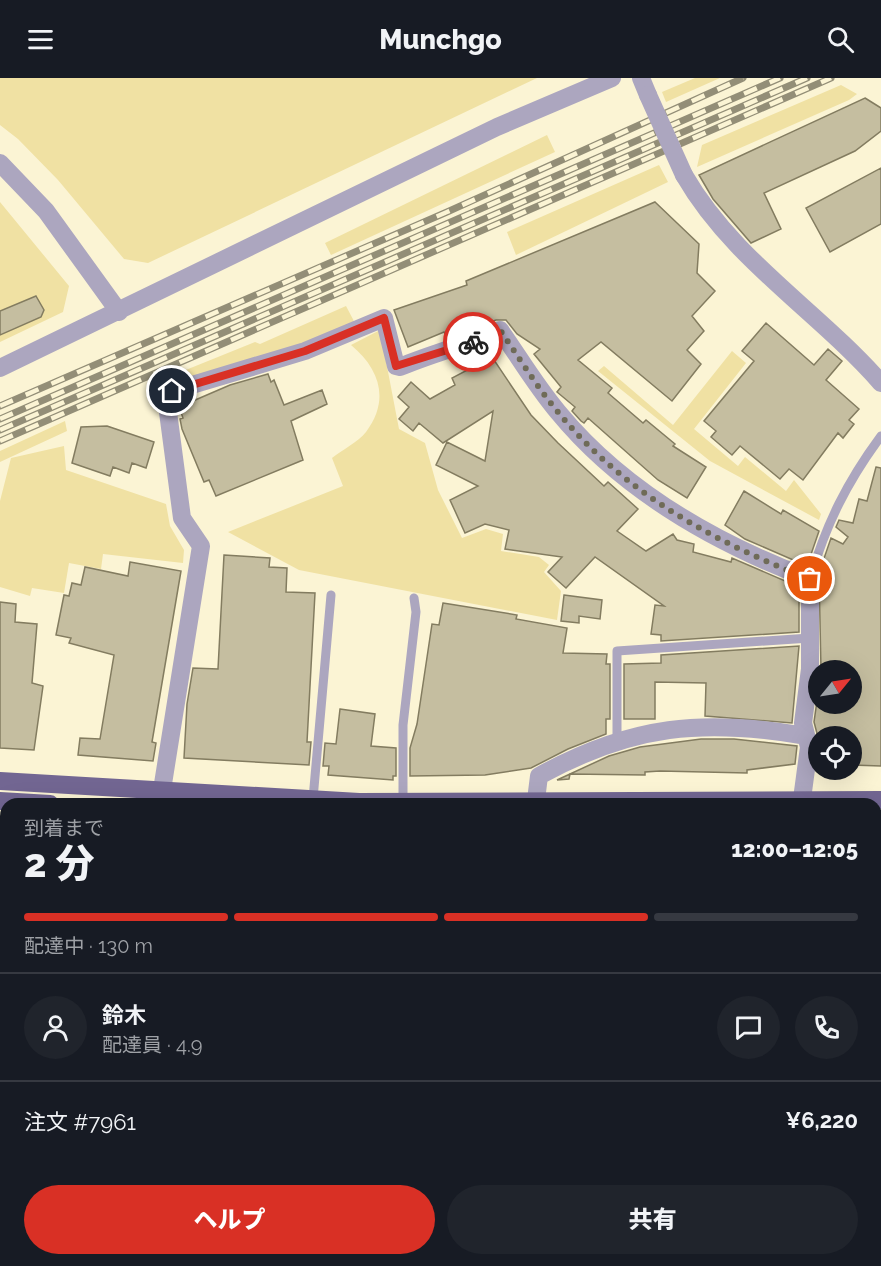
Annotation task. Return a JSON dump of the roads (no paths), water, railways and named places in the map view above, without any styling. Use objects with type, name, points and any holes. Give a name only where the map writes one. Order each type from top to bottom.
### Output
[{"type":"main road","points":[[0,781],[296,798]]},
{"type":"street","points":[[0,368],[498,128],[612,78]]},
{"type":"street","points":[[641,78],[684,175],[695,194],[771,281],[847,348],[881,383]]},
{"type":"street","points":[[0,163],[46,211],[119,312]]},
{"type":"street","points":[[162,790],[201,546],[182,518],[166,397],[172,391],[305,351],[384,318],[396,366],[400,367],[467,345],[500,330],[560,414],[620,475],[647,496],[713,536],[810,579],[810,638],[803,723],[809,747],[802,798]]},
{"type":"street","points":[[536,798],[539,776],[617,740],[649,732],[701,726],[739,726],[806,736]]},
{"type":"lane","points":[[810,579],[831,515],[848,484],[881,436]]},
{"type":"lane","points":[[313,798],[331,595]]},
{"type":"lane","points":[[403,798],[403,725],[416,612],[414,598]]},
{"type":"lane","points":[[617,740],[617,651],[810,638]]},
{"type":"railway","points":[[0,406],[447,212],[743,78]]},
{"type":"railway","points":[[0,419],[780,78]]},
{"type":"railway","points":[[0,430],[807,78]]},
{"type":"railway","points":[[0,441],[831,78]]}]
